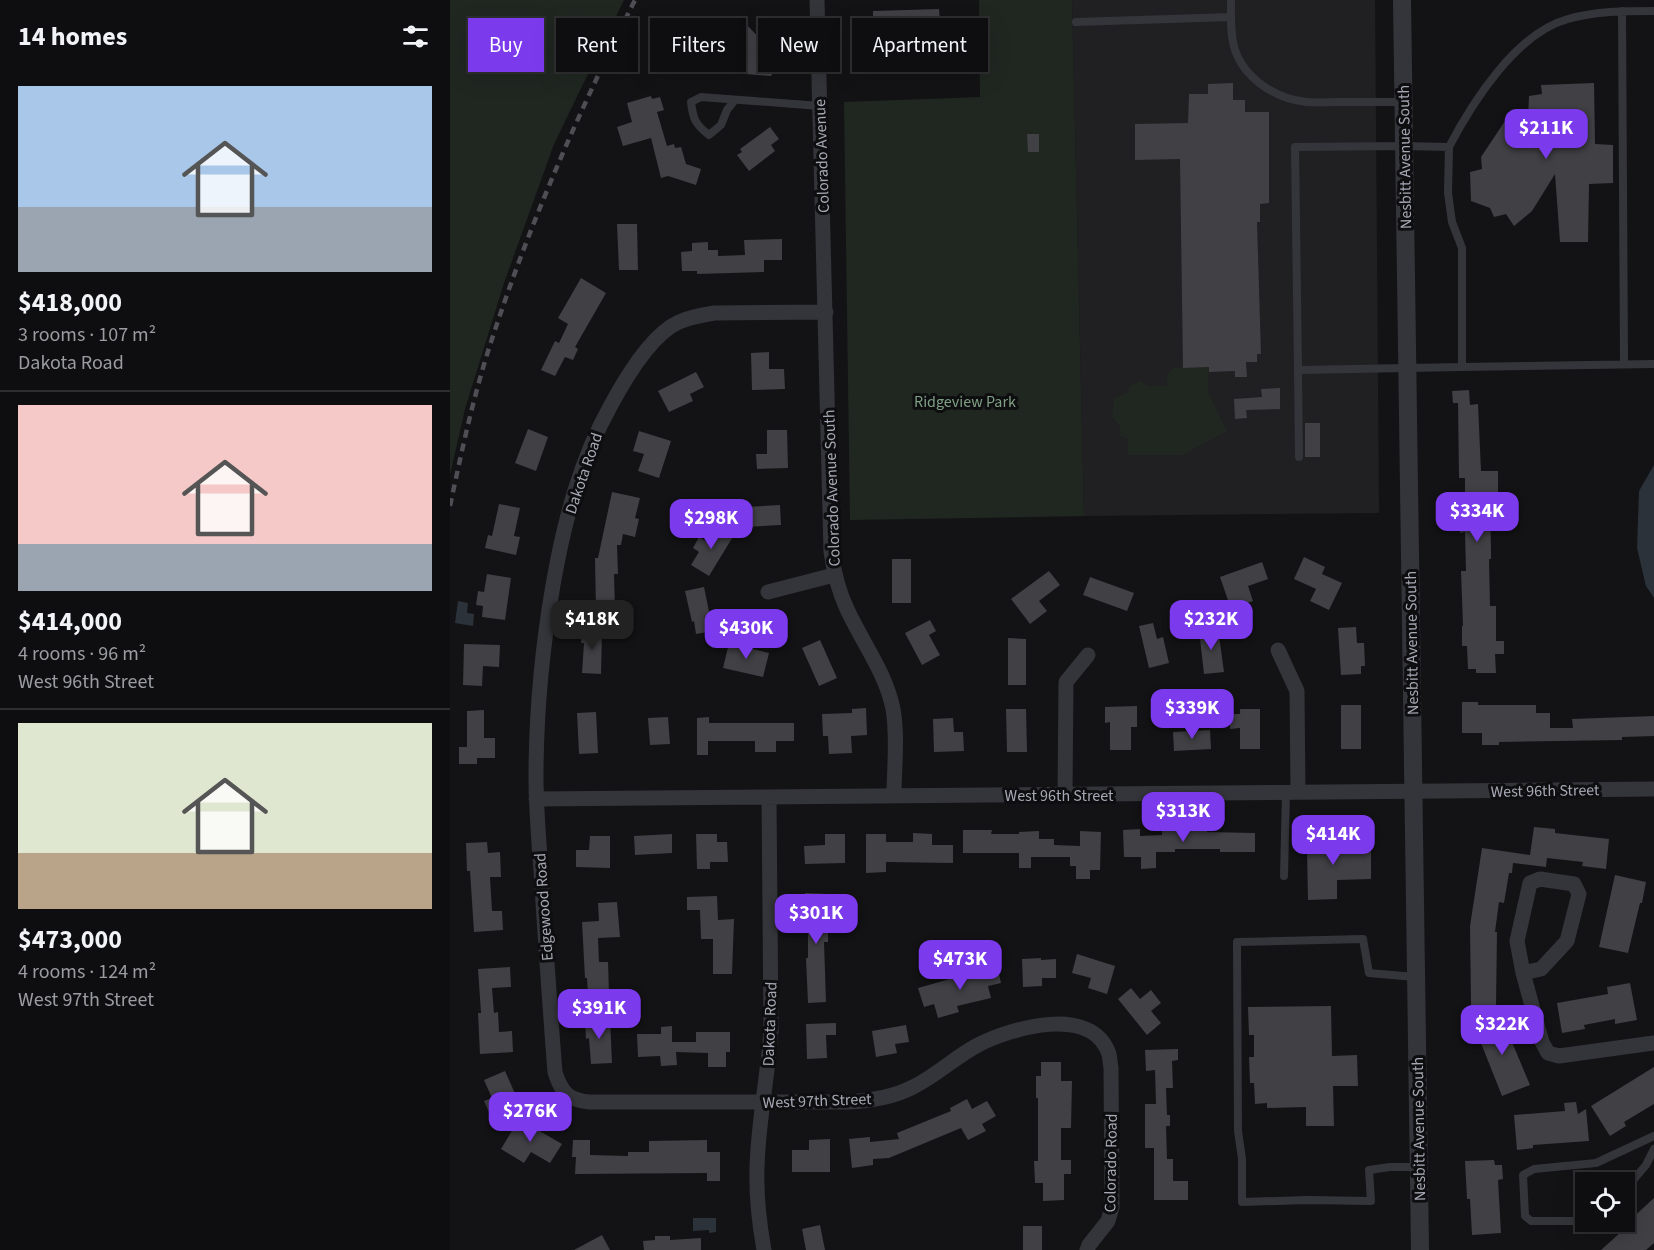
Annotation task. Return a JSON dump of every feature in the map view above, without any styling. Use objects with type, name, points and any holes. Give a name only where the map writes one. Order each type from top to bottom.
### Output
[{"type":"street","name":"Colorado Avenue","points":[[817,0],[826,312]]},
{"type":"street","name":"Nesbitt Avenue South","points":[[1402,0],[1420,1250]]},
{"type":"street","name":"Colorado Avenue South","points":[[826,312],[831,552],[834,575],[847,610],[885,683],[893,709],[894,796]]},
{"type":"street","name":"Dakota Road","points":[[536,799],[538,704],[546,630],[558,557],[580,472],[598,427],[622,385],[663,332],[678,322],[714,313],[826,312]]},
{"type":"street","points":[[768,592],[834,575]]},
{"type":"street","points":[[1278,651],[1297,691],[1292,792]]},
{"type":"street","points":[[1065,795],[1066,682],[1088,655]]},
{"type":"street","name":"West 96th Street","points":[[536,799],[1654,789]]},
{"type":"street","name":"Dakota Road","points":[[764,1250],[758,1210],[757,1167],[769,1062],[771,1020],[769,797]]},
{"type":"street","name":"Edgewood Road","points":[[536,799],[555,1072],[558,1084],[566,1095],[576,1101],[589,1102]]},
{"type":"street","points":[[1523,973],[1541,969],[1566,941],[1579,894],[1574,884],[1540,879],[1530,883],[1517,940],[1523,973],[1542,1042],[1548,1053],[1559,1056],[1654,1043]]},
{"type":"street","name":"West 97th Street","points":[[589,1102],[868,1101],[913,1087],[975,1046],[998,1035],[1021,1028],[1046,1025],[1067,1024],[1094,1033],[1103,1042],[1109,1054],[1111,1068]]},
{"type":"street","name":"Colorado Road","points":[[1087,1250],[1108,1221],[1112,1207],[1111,1068]]},
{"type":"lane","points":[[1230,0],[1232,38],[1241,63],[1258,82],[1275,93],[1306,102],[1403,102]]},
{"type":"lane","points":[[1622,11],[1624,364]]},
{"type":"lane","points":[[1462,367],[1462,248],[1452,222],[1448,193],[1449,147],[1462,122],[1494,76],[1517,51],[1544,29],[1566,20],[1605,12],[1654,11]]},
{"type":"lane","points":[[1076,22],[1231,17]]},
{"type":"lane","points":[[735,100],[727,110],[721,125],[709,135],[697,126],[691,102],[701,97],[820,105]]},
{"type":"lane","points":[[1299,457],[1295,147],[1449,147]]},
{"type":"lane","points":[[1298,370],[1654,363]]},
{"type":"lane","points":[[1284,876],[1292,792]]},
{"type":"lane","points":[[1416,978],[1368,973],[1363,939],[1237,942],[1238,1131],[1242,1159],[1242,1202],[1371,1201],[1369,1170],[1419,1167]]},
{"type":"lane","points":[[1575,1221],[1532,1221],[1525,1215],[1523,1175],[1534,1169],[1596,1163],[1654,1136]]},
{"type":"lane","points":[[1635,1178],[1646,1165],[1654,1149]]},
{"type":"shaded area","points":[[1072,0],[1375,0],[1379,513],[1084,516]]},
{"type":"shaded area","points":[[1654,465],[1654,598],[1646,586],[1637,548],[1639,491]]},
{"type":"shaded area","points":[[458,601],[468,603],[467,613],[474,614],[473,626],[455,623]]},
{"type":"shaded area","points":[[693,1218],[716,1218],[716,1232],[693,1231]]},
{"type":"green space","points":[[450,0],[624,0],[615,18],[556,18],[556,72],[589,72],[554,144],[504,283],[465,409],[450,475]]},
{"type":"green space","name":"Ridgeview Park","points":[[979,0],[1072,0],[1084,516],[850,520],[844,102],[980,97],[980,72],[988,72],[988,18],[979,18]]},
{"type":"green space","points":[[1209,367],[1208,392],[1227,431],[1183,455],[1128,455],[1128,439],[1120,436],[1120,427],[1112,417],[1114,399],[1128,392],[1129,386],[1140,381],[1148,386],[1167,386],[1167,375],[1173,368]]},
{"type":"building","points":[[939,9],[940,18],[873,18],[873,11]]},
{"type":"building","points":[[746,22],[758,37],[758,72],[773,72],[771,76],[734,73],[746,72]]},
{"type":"building","points":[[1233,83],[1233,100],[1245,100],[1245,112],[1269,112],[1269,203],[1260,204],[1260,222],[1257,222],[1261,354],[1257,354],[1257,362],[1246,362],[1247,377],[1235,377],[1235,371],[1209,372],[1209,367],[1183,368],[1180,159],[1135,160],[1135,124],[1188,123],[1189,94],[1208,94],[1208,84]]},
{"type":"building","points":[[1594,83],[1595,144],[1613,145],[1613,183],[1589,184],[1588,242],[1560,242],[1555,174],[1532,211],[1514,226],[1506,214],[1494,217],[1490,208],[1471,201],[1470,172],[1482,169],[1481,157],[1513,109],[1528,118],[1529,96],[1542,94],[1541,85]]},
{"type":"building","points":[[651,96],[652,99],[660,97],[664,110],[657,112],[667,146],[674,144],[675,148],[681,147],[686,164],[701,169],[696,185],[668,176],[661,178],[651,138],[623,146],[617,127],[632,122],[627,103]]},
{"type":"building","points":[[770,127],[779,139],[771,145],[775,151],[749,171],[737,155],[742,152],[740,149]]},
{"type":"building","points":[[1027,134],[1039,134],[1039,152],[1028,152]]},
{"type":"building","points":[[617,224],[637,224],[638,270],[619,270]]},
{"type":"building","points":[[782,239],[782,260],[764,260],[764,272],[697,274],[697,271],[682,271],[681,252],[692,251],[692,243],[708,242],[708,250],[718,250],[718,256],[745,255],[744,240]]},
{"type":"building","points":[[581,278],[606,293],[575,347],[578,349],[573,360],[565,357],[555,376],[541,370],[555,341],[559,343],[568,324],[558,318]]},
{"type":"building","points":[[769,352],[769,369],[784,369],[785,389],[752,390],[751,353]]},
{"type":"building","points":[[696,372],[704,387],[690,394],[693,401],[669,412],[658,391]]},
{"type":"building","points":[[1280,388],[1280,409],[1246,410],[1247,418],[1235,419],[1234,399],[1262,397],[1261,389]]},
{"type":"building","points":[[1469,390],[1470,405],[1478,404],[1481,471],[1498,471],[1498,503],[1490,503],[1491,559],[1489,559],[1490,606],[1496,606],[1496,641],[1504,641],[1504,654],[1495,654],[1496,673],[1476,673],[1476,669],[1468,669],[1467,646],[1462,646],[1461,571],[1466,571],[1465,532],[1460,533],[1460,512],[1465,512],[1465,478],[1459,478],[1458,403],[1453,403],[1452,391]]},
{"type":"building","points":[[1305,423],[1320,423],[1320,457],[1305,457]]},
{"type":"building","points":[[528,429],[548,437],[536,471],[515,463]]},
{"type":"building","points":[[767,430],[787,430],[788,468],[757,469],[756,454],[767,454]]},
{"type":"building","points":[[639,431],[671,441],[659,478],[638,471],[644,454],[633,451]]},
{"type":"building","points":[[612,492],[640,498],[635,518],[639,519],[635,537],[623,534],[621,545],[617,545],[618,574],[614,574],[615,612],[596,612],[595,558],[598,558]]},
{"type":"building","points":[[499,504],[520,508],[514,536],[520,537],[516,555],[485,548],[488,535],[492,536]]},
{"type":"building","points":[[780,505],[781,525],[745,527],[744,507]]},
{"type":"building","points":[[717,525],[734,535],[709,576],[691,565],[699,552],[693,548],[699,537],[707,542]]},
{"type":"building","points":[[1304,557],[1325,567],[1322,574],[1342,583],[1329,610],[1310,601],[1316,589],[1294,579]]},
{"type":"building","points":[[892,559],[911,559],[911,603],[892,603]]},
{"type":"building","points":[[1262,562],[1268,579],[1248,586],[1253,601],[1231,609],[1220,577]]},
{"type":"building","points":[[1049,571],[1060,585],[1039,601],[1047,611],[1030,624],[1011,599]]},
{"type":"building","points":[[487,574],[511,578],[505,620],[482,617],[483,606],[476,605],[478,591],[484,592]]},
{"type":"building","points":[[1090,577],[1134,593],[1127,611],[1083,595]]},
{"type":"building","points":[[704,587],[713,631],[696,634],[685,591]]},
{"type":"building","points":[[930,620],[936,631],[929,635],[940,655],[922,665],[905,633]]},
{"type":"building","points":[[1153,623],[1157,639],[1163,637],[1169,663],[1149,668],[1139,626]]},
{"type":"building","points":[[1356,627],[1357,643],[1364,643],[1365,666],[1361,666],[1361,674],[1341,675],[1338,628]]},
{"type":"building","points":[[1218,628],[1224,672],[1204,674],[1199,630]]},
{"type":"building","points":[[582,629],[602,631],[601,674],[582,673],[584,643],[581,643]]},
{"type":"building","points":[[1008,638],[1026,639],[1026,685],[1008,685]]},
{"type":"building","points":[[820,640],[837,678],[819,686],[802,648]]},
{"type":"building","points":[[729,643],[769,653],[763,677],[723,668]]},
{"type":"building","points":[[464,644],[500,645],[499,667],[483,666],[482,686],[463,685]]},
{"type":"building","points":[[1462,702],[1478,702],[1478,705],[1536,705],[1536,713],[1550,713],[1550,728],[1573,728],[1572,719],[1654,716],[1654,736],[1622,737],[1622,740],[1499,742],[1499,745],[1482,745],[1482,733],[1462,733]]},
{"type":"building","points":[[1341,705],[1361,705],[1361,749],[1341,749]]},
{"type":"building","points":[[1137,706],[1137,727],[1131,727],[1131,750],[1110,750],[1110,722],[1105,723],[1105,707]]},
{"type":"building","points":[[866,708],[867,735],[851,736],[852,753],[829,754],[828,736],[823,736],[822,714],[852,713],[852,709]]},
{"type":"building","points":[[1006,709],[1026,709],[1027,752],[1007,752]]},
{"type":"building","points":[[1240,709],[1260,709],[1260,749],[1240,749],[1240,728],[1230,729],[1230,714],[1240,714]]},
{"type":"building","points":[[484,710],[484,738],[495,738],[495,758],[477,758],[477,764],[459,764],[459,747],[467,747],[467,711]]},
{"type":"building","points":[[596,712],[598,753],[579,754],[577,713]]},
{"type":"building","points":[[668,717],[670,744],[650,745],[648,718]]},
{"type":"building","points":[[709,717],[709,723],[794,723],[794,741],[776,741],[776,752],[755,752],[755,741],[708,741],[708,755],[697,755],[697,718]]},
{"type":"building","points":[[953,718],[954,732],[963,732],[964,751],[934,752],[933,719]]},
{"type":"building","points":[[1210,730],[1211,749],[1174,751],[1173,732]]},
{"type":"building","points":[[1534,827],[1555,829],[1555,833],[1609,839],[1606,869],[1582,866],[1583,862],[1547,858],[1546,867],[1513,863],[1504,903],[1499,902],[1495,932],[1497,932],[1496,1005],[1471,1005],[1470,926],[1482,848],[1530,855]]},
{"type":"building","points":[[1140,829],[1140,836],[1162,835],[1162,830],[1207,829],[1207,832],[1255,833],[1255,852],[1175,849],[1175,852],[1156,852],[1156,868],[1141,869],[1141,857],[1124,857],[1123,830]]},
{"type":"building","points":[[963,830],[992,830],[991,834],[1039,831],[1039,839],[1054,839],[1054,845],[1080,846],[1080,831],[1101,832],[1100,870],[1090,870],[1090,879],[1076,879],[1076,866],[1070,866],[1070,857],[1031,857],[1031,868],[1019,868],[1019,853],[963,853]]},
{"type":"building","points":[[1310,830],[1335,830],[1336,852],[1371,851],[1371,879],[1337,880],[1337,899],[1308,900],[1307,851],[1310,851]]},
{"type":"building","points":[[913,833],[932,834],[932,845],[953,845],[953,863],[886,862],[886,872],[866,873],[866,834],[886,834],[886,842],[913,842]]},
{"type":"building","points":[[672,834],[672,853],[635,855],[634,836]]},
{"type":"building","points":[[696,834],[717,834],[717,842],[727,842],[728,862],[710,862],[710,869],[697,869]]},
{"type":"building","points":[[825,834],[845,834],[845,863],[805,864],[804,846],[825,845]]},
{"type":"building","points":[[590,836],[610,836],[610,868],[576,867],[576,850],[589,850]]},
{"type":"building","points":[[487,842],[488,853],[500,852],[501,877],[490,877],[492,911],[502,911],[503,930],[474,932],[466,843]]},
{"type":"building","points":[[1615,875],[1646,882],[1628,953],[1599,947]]},
{"type":"building","points":[[805,893],[828,894],[828,942],[824,942],[826,1002],[808,1003],[806,958],[808,958],[808,932],[805,932]]},
{"type":"building","points":[[717,896],[718,920],[734,919],[732,974],[713,974],[713,939],[701,939],[700,910],[687,910],[687,897]]},
{"type":"building","points":[[617,902],[620,937],[598,938],[599,962],[608,962],[609,993],[588,994],[582,922],[599,921],[598,903]]},
{"type":"building","points":[[1077,954],[1115,966],[1107,994],[1088,988],[1091,978],[1072,973]]},
{"type":"building","points":[[1041,958],[1041,960],[1056,959],[1056,978],[1042,978],[1042,986],[1023,987],[1022,959]]},
{"type":"building","points":[[997,965],[1001,983],[988,986],[991,998],[957,1006],[959,1012],[938,1018],[934,1004],[924,1007],[918,988]]},
{"type":"building","points":[[510,967],[511,987],[492,988],[494,1013],[498,1012],[499,1032],[512,1031],[513,1052],[480,1054],[478,1013],[481,1013],[478,969]]},
{"type":"building","points":[[1630,983],[1637,1020],[1615,1024],[1615,1019],[1584,1025],[1585,1029],[1562,1033],[1557,1003],[1608,994],[1607,987]]},
{"type":"building","points":[[1131,988],[1140,999],[1151,990],[1161,1003],[1151,1011],[1161,1023],[1147,1035],[1118,999]]},
{"type":"building","points":[[1331,1006],[1332,1056],[1357,1055],[1358,1086],[1333,1086],[1334,1126],[1306,1126],[1306,1107],[1267,1108],[1267,1103],[1255,1104],[1254,1083],[1250,1083],[1249,1057],[1254,1057],[1254,1035],[1249,1035],[1248,1007]]},
{"type":"building","points":[[1506,1016],[1513,1033],[1509,1035],[1530,1085],[1502,1096],[1475,1028]]},
{"type":"building","points":[[610,1018],[612,1063],[591,1064],[585,1019]]},
{"type":"building","points":[[836,1023],[836,1035],[826,1035],[827,1058],[807,1059],[806,1024]]},
{"type":"building","points":[[906,1025],[909,1042],[895,1044],[897,1053],[876,1057],[872,1031]]},
{"type":"building","points":[[672,1026],[672,1042],[696,1042],[696,1032],[730,1032],[730,1052],[726,1052],[726,1067],[708,1067],[708,1053],[676,1052],[677,1065],[661,1066],[660,1056],[638,1057],[637,1034],[661,1034],[661,1027]]},
{"type":"building","points":[[1178,1049],[1178,1060],[1172,1061],[1173,1088],[1166,1088],[1167,1115],[1170,1115],[1170,1126],[1166,1126],[1167,1159],[1173,1159],[1173,1181],[1188,1181],[1188,1200],[1154,1200],[1154,1148],[1145,1148],[1145,1104],[1156,1104],[1155,1070],[1146,1071],[1145,1050]]},
{"type":"building","points":[[1041,1062],[1061,1062],[1061,1081],[1072,1081],[1071,1128],[1061,1128],[1061,1160],[1071,1160],[1071,1174],[1064,1174],[1064,1200],[1043,1201],[1043,1183],[1035,1183],[1034,1161],[1038,1161],[1036,1076],[1041,1076]]},
{"type":"building","points":[[1654,1067],[1654,1104],[1624,1122],[1626,1126],[1610,1136],[1591,1106]]},
{"type":"building","points":[[505,1071],[521,1107],[492,1119],[484,1101],[492,1098],[484,1080]]},
{"type":"building","points":[[967,1099],[972,1109],[987,1101],[996,1116],[982,1124],[986,1131],[968,1140],[961,1128],[889,1158],[873,1159],[873,1165],[852,1168],[849,1139],[870,1137],[870,1142],[899,1139],[897,1133],[951,1111],[950,1108]]},
{"type":"building","points":[[1576,1102],[1578,1114],[1586,1109],[1589,1141],[1533,1145],[1533,1148],[1517,1150],[1514,1115],[1565,1111],[1564,1103]]},
{"type":"building","points":[[519,1119],[562,1144],[550,1163],[531,1152],[524,1163],[501,1149]]},
{"type":"building","points":[[830,1139],[830,1172],[792,1172],[792,1150],[809,1150],[809,1140]]},
{"type":"building","points":[[573,1140],[590,1140],[590,1155],[628,1156],[628,1152],[649,1152],[649,1141],[707,1140],[707,1152],[720,1152],[720,1181],[707,1181],[707,1173],[575,1174],[576,1157],[572,1157]]},
{"type":"building","points":[[1494,1160],[1495,1165],[1502,1165],[1503,1179],[1498,1180],[1501,1233],[1472,1235],[1465,1161]]},
{"type":"building","points":[[1654,1198],[1654,1243],[1646,1250],[1601,1250],[1621,1232],[1635,1232],[1635,1215]]},
{"type":"building","points":[[820,1225],[825,1250],[806,1250],[802,1229]]},
{"type":"building","points":[[1023,1226],[1042,1226],[1042,1250],[1023,1250]]},
{"type":"building","points":[[602,1235],[610,1250],[574,1250]]},
{"type":"building","points":[[655,1236],[670,1236],[670,1240],[701,1238],[701,1250],[644,1250],[643,1241],[655,1240]]},
{"type":"railway","points":[[450,506],[480,380],[507,295],[557,166],[635,0]]}]
